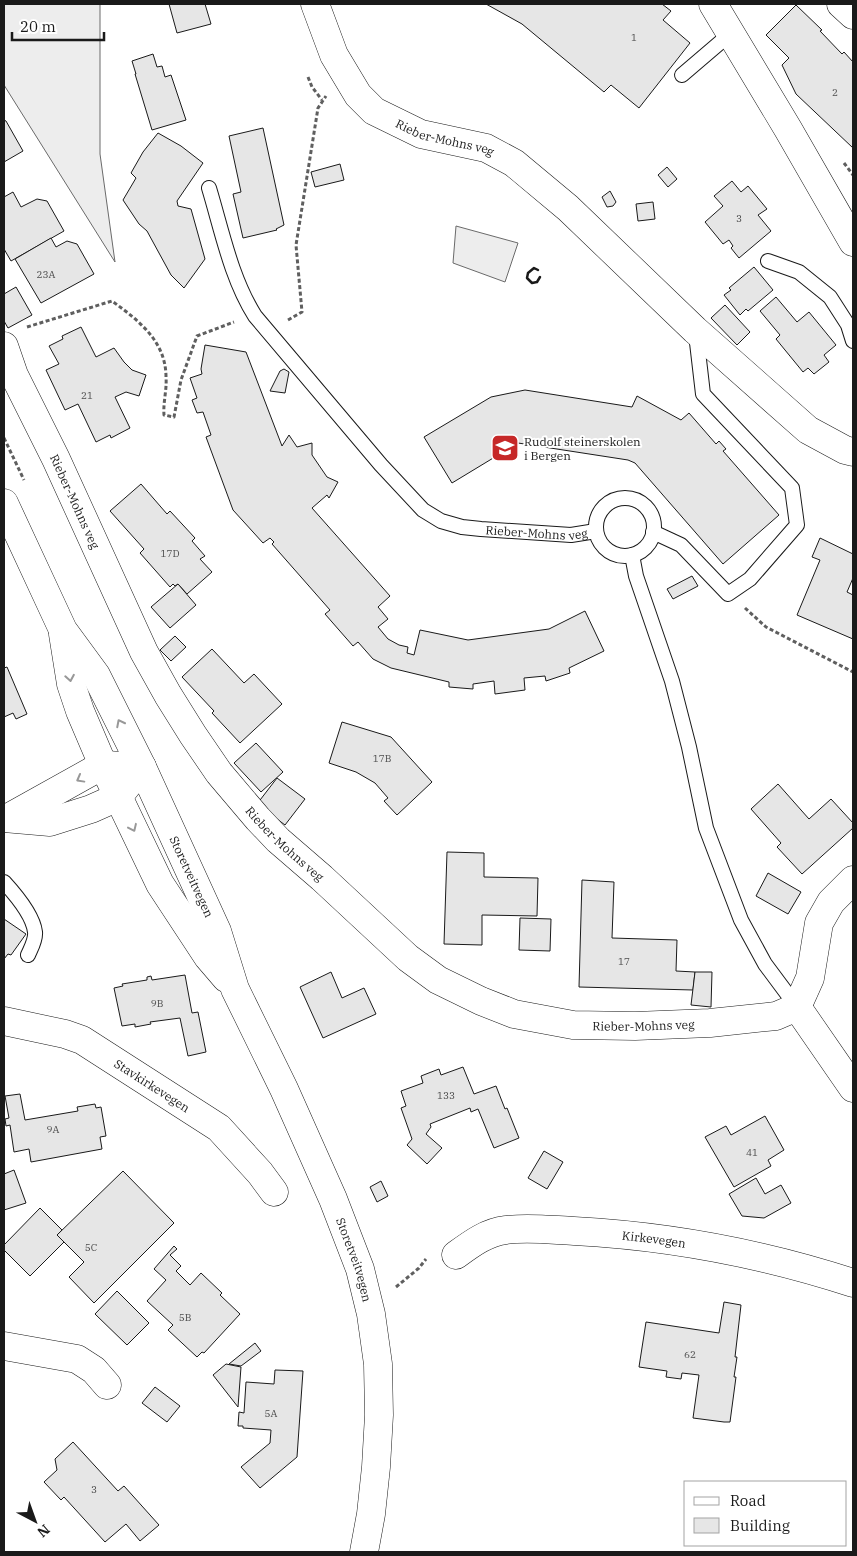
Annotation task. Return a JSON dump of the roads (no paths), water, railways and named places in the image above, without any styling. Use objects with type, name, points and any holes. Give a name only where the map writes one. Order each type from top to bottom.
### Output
[{"type":"street","name":"Rieber-Mohns veg","points":[[315,4],[334,55],[358,95],[374,111],[421,134],[486,148],[514,162],[568,208],[695,330],[808,430],[845,450],[853,452]]},
{"type":"street","points":[[713,4],[853,242]]},
{"type":"street","points":[[841,4],[853,15]]},
{"type":"street","name":"Rieber-Mohns veg","points":[[4,346],[14,375],[56,458],[144,652],[193,735],[219,773],[278,840],[408,958],[438,980],[481,1002],[514,1014],[573,1024],[635,1026],[710,1022],[776,1016],[798,1007]]},
{"type":"street","name":"Storetveitvegen","points":[[4,503],[63,630],[96,675],[142,767],[217,931],[235,989],[284,1089],[333,1199],[360,1269],[371,1314],[378,1364],[379,1415],[371,1514],[364,1552]]},
{"type":"street","name":"Storetveitvegen","points":[[63,630],[71,684],[80,712],[118,797],[160,884],[208,957],[235,989]]},
{"type":"street","points":[[6,818],[103,765],[142,767]]},
{"type":"street","points":[[6,818],[50,822],[90,809],[118,797],[142,767]]},
{"type":"street","points":[[853,880],[831,902],[819,924],[810,978],[798,1007],[853,1088]]},
{"type":"street","name":"Stavkirkevegen","points":[[4,1021],[65,1034],[82,1040],[219,1128],[260,1173],[274,1192]]},
{"type":"street","name":"Kirkevegen","points":[[456,1255],[480,1238],[504,1230],[526,1228],[592,1232],[658,1239],[750,1255],[797,1266],[853,1283]]},
{"type":"street","points":[[4,1346],[77,1359],[94,1370],[107,1385]]},
{"type":"lane","points":[[682,75],[730,34]]},
{"type":"lane","name":"Rieber-Mohns veg","points":[[209,188],[234,271],[245,300],[255,316],[381,465],[423,510],[441,521],[462,527],[571,535],[596,531]]},
{"type":"lane","points":[[768,261],[799,272],[830,298],[848,325],[853,342]]},
{"type":"lane","points":[[695,330],[703,394],[792,488],[797,526],[750,579],[728,594],[681,545],[653,532],[646,546],[640,552],[632,555],[636,576],[674,691],[690,747],[706,828],[741,920],[765,964],[798,1007]]},
{"type":"lane","name":"Rieber-Mohns veg","points":[[632,555],[623,556],[613,553],[605,548],[599,540],[596,531],[597,522],[600,512],[606,504],[625,498],[635,499],[650,512],[653,532]]},
{"type":"lane","points":[[4,882],[28,914],[35,932],[34,944],[28,954]]},
{"type":"place","name":"Rudolf steinerskolen i Bergen","points":[[505,448]]}]
